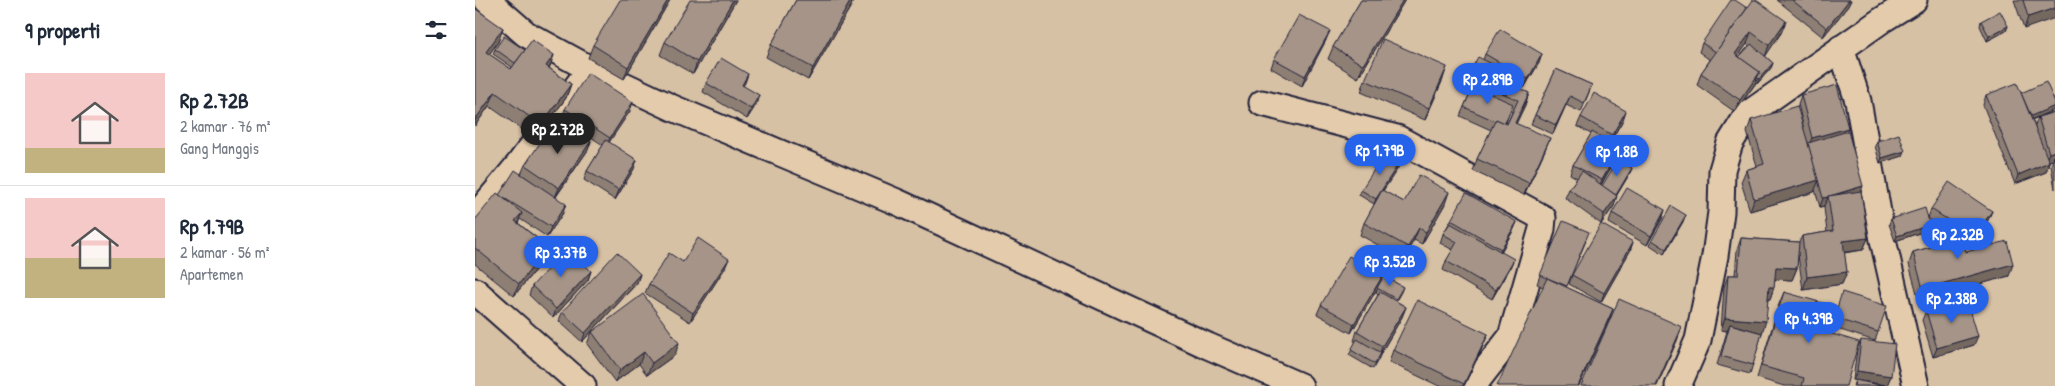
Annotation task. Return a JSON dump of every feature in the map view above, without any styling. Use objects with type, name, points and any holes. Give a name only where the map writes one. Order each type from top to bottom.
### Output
[{"type":"street","points":[[487,0],[526,34],[590,69],[682,111],[897,202],[1208,346],[1300,386]]},
{"type":"street","points":[[1678,386],[1697,340],[1715,256],[1721,212],[1722,170],[1730,143],[1748,114],[1841,48],[1914,0]]},
{"type":"street","points":[[1841,48],[1858,101],[1883,240],[1916,386]]},
{"type":"street","points":[[475,217],[519,164],[590,69]]},
{"type":"street","points":[[1261,104],[1397,138],[1543,218],[1542,229],[1511,337],[1473,386]]},
{"type":"street","points":[[475,291],[583,386]]},
{"type":"building","points":[[620,0],[668,0],[628,67],[593,45]]},
{"type":"building","points":[[690,0],[733,0],[697,62],[665,42]]},
{"type":"building","points":[[796,0],[851,0],[813,68],[771,45]]},
{"type":"building","points":[[1361,0],[1403,0],[1363,65],[1333,47]]},
{"type":"building","points":[[1731,0],[1735,0],[1747,8],[1716,52],[1702,43]]},
{"type":"building","points":[[1753,0],[1756,0],[1786,21],[1769,45],[1751,32],[1735,54],[1760,72],[1740,100],[1701,73]]},
{"type":"building","points":[[1792,0],[1849,0],[1827,28]]},
{"type":"building","points":[[2023,0],[2055,0],[2055,8],[2028,17]]},
{"type":"building","points":[[476,9],[503,28],[486,52],[511,69],[532,40],[554,55],[546,66],[571,84],[541,125],[495,92],[475,120]]},
{"type":"building","points":[[2000,11],[2008,26],[1989,36],[1981,21]]},
{"type":"building","points":[[1299,15],[1330,31],[1305,76],[1274,59]]},
{"type":"building","points":[[1500,29],[1542,54],[1528,79],[1485,54]]},
{"type":"building","points":[[504,36],[525,50],[515,63],[495,49]]},
{"type":"building","points":[[1383,39],[1447,67],[1429,108],[1365,80]]},
{"type":"building","points":[[1751,44],[1773,63],[1759,79],[1757,78],[1760,72],[1739,57]]},
{"type":"building","points":[[1478,57],[1494,65],[1489,74],[1474,67],[1470,72]]},
{"type":"building","points":[[721,58],[748,74],[742,85],[759,95],[751,109],[706,83]]},
{"type":"building","points":[[1474,67],[1529,93],[1515,123],[1550,138],[1529,183],[1477,159],[1496,119],[1507,124],[1518,100],[1469,78]]},
{"type":"building","points":[[1556,69],[1592,85],[1584,103],[1570,96],[1556,125],[1535,115]]},
{"type":"building","points":[[588,73],[633,102],[610,138],[565,109]]},
{"type":"building","points":[[2046,82],[2055,106],[2031,116],[2021,93]]},
{"type":"building","points":[[2017,83],[2049,162],[2018,175],[1986,95]]},
{"type":"building","points":[[1837,85],[1848,128],[1812,138],[1801,95]]},
{"type":"building","points":[[1473,86],[1513,104],[1505,123],[1496,119],[1495,121],[1464,107]]},
{"type":"building","points":[[1594,93],[1626,111],[1612,135],[1581,117]]},
{"type":"building","points":[[1797,106],[1819,180],[1754,199],[1746,170],[1764,164],[1751,120]]},
{"type":"building","points":[[2055,112],[2055,151],[2049,153],[2038,117]]},
{"type":"building","points":[[564,122],[591,141],[559,188],[525,165],[546,134],[553,139]]},
{"type":"building","points":[[1848,131],[1863,186],[1823,198],[1808,143]]},
{"type":"building","points":[[1592,132],[1620,148],[1602,180],[1573,165]]},
{"type":"building","points":[[1899,134],[1905,151],[1882,158],[1877,141]]},
{"type":"building","points":[[606,140],[637,160],[619,190],[587,171]]},
{"type":"building","points":[[1385,153],[1399,163],[1376,199],[1361,190]]},
{"type":"building","points":[[1618,160],[1632,168],[1616,195],[1602,186]]},
{"type":"building","points":[[515,170],[566,204],[551,227],[499,195]]},
{"type":"building","points":[[1582,171],[1617,196],[1604,214],[1569,189]]},
{"type":"building","points":[[1419,175],[1449,192],[1426,232],[1419,228],[1408,247],[1364,223],[1382,190],[1404,202]]},
{"type":"building","points":[[1949,182],[1992,211],[1974,237],[1931,209]]},
{"type":"building","points":[[1627,188],[1665,210],[1651,236],[1612,213]]},
{"type":"building","points":[[1861,191],[1868,238],[1843,241],[1847,272],[1807,277],[1802,236],[1833,231],[1828,196]]},
{"type":"building","points":[[497,193],[522,213],[515,221],[548,247],[519,284],[475,248],[475,220]]},
{"type":"building","points":[[1466,193],[1517,222],[1501,249],[1451,220]]},
{"type":"building","points":[[1671,206],[1686,215],[1666,249],[1652,240]]},
{"type":"building","points":[[1925,208],[1930,225],[1897,236],[1891,219]]},
{"type":"building","points":[[1563,221],[1589,232],[1567,286],[1540,275]]},
{"type":"building","points":[[1450,223],[1514,259],[1496,290],[1446,261],[1457,242],[1443,234]]},
{"type":"building","points":[[1601,224],[1633,242],[1604,293],[1572,275]]},
{"type":"building","points":[[1960,227],[1966,252],[2007,241],[2013,264],[1923,289],[1913,252],[1942,244],[1939,233]]},
{"type":"building","points":[[698,238],[729,259],[693,313],[649,284],[669,253],[683,262]]},
{"type":"building","points":[[1741,238],[1799,242],[1797,268],[1776,267],[1774,287],[1769,287],[1766,321],[1725,318],[1728,275],[1738,275]]},
{"type":"building","points":[[567,248],[591,271],[556,309],[532,286]]},
{"type":"building","points":[[1370,248],[1392,260],[1354,324],[1321,305],[1349,256],[1361,263]]},
{"type":"building","points":[[617,252],[640,274],[585,333],[562,312]]},
{"type":"building","points":[[1384,276],[1403,287],[1396,299],[1377,288]]},
{"type":"building","points":[[1547,278],[1613,309],[1578,386],[1497,386]]},
{"type":"building","points":[[1380,292],[1406,307],[1382,346],[1357,331]]},
{"type":"building","points":[[1784,292],[1837,307],[1829,333],[1859,342],[1846,386],[1802,386],[1804,378],[1761,366]]},
{"type":"building","points":[[1842,292],[1887,306],[1878,332],[1834,318]]},
{"type":"building","points":[[643,294],[679,343],[652,363],[644,352],[620,370],[592,332]]},
{"type":"building","points":[[1619,299],[1682,327],[1656,386],[1581,386]]},
{"type":"building","points":[[1967,299],[1978,336],[1937,348],[1926,311]]},
{"type":"building","points":[[1417,300],[1488,334],[1464,384],[1393,350]]},
{"type":"building","points":[[1730,324],[1762,333],[1753,365],[1721,356]]},
{"type":"building","points":[[1357,339],[1381,353],[1375,364],[1351,350]]},
{"type":"building","points":[[1861,340],[1895,344],[1891,376],[1857,371]]},
{"type":"building","points":[[1855,380],[1885,386],[1854,386]]}]
